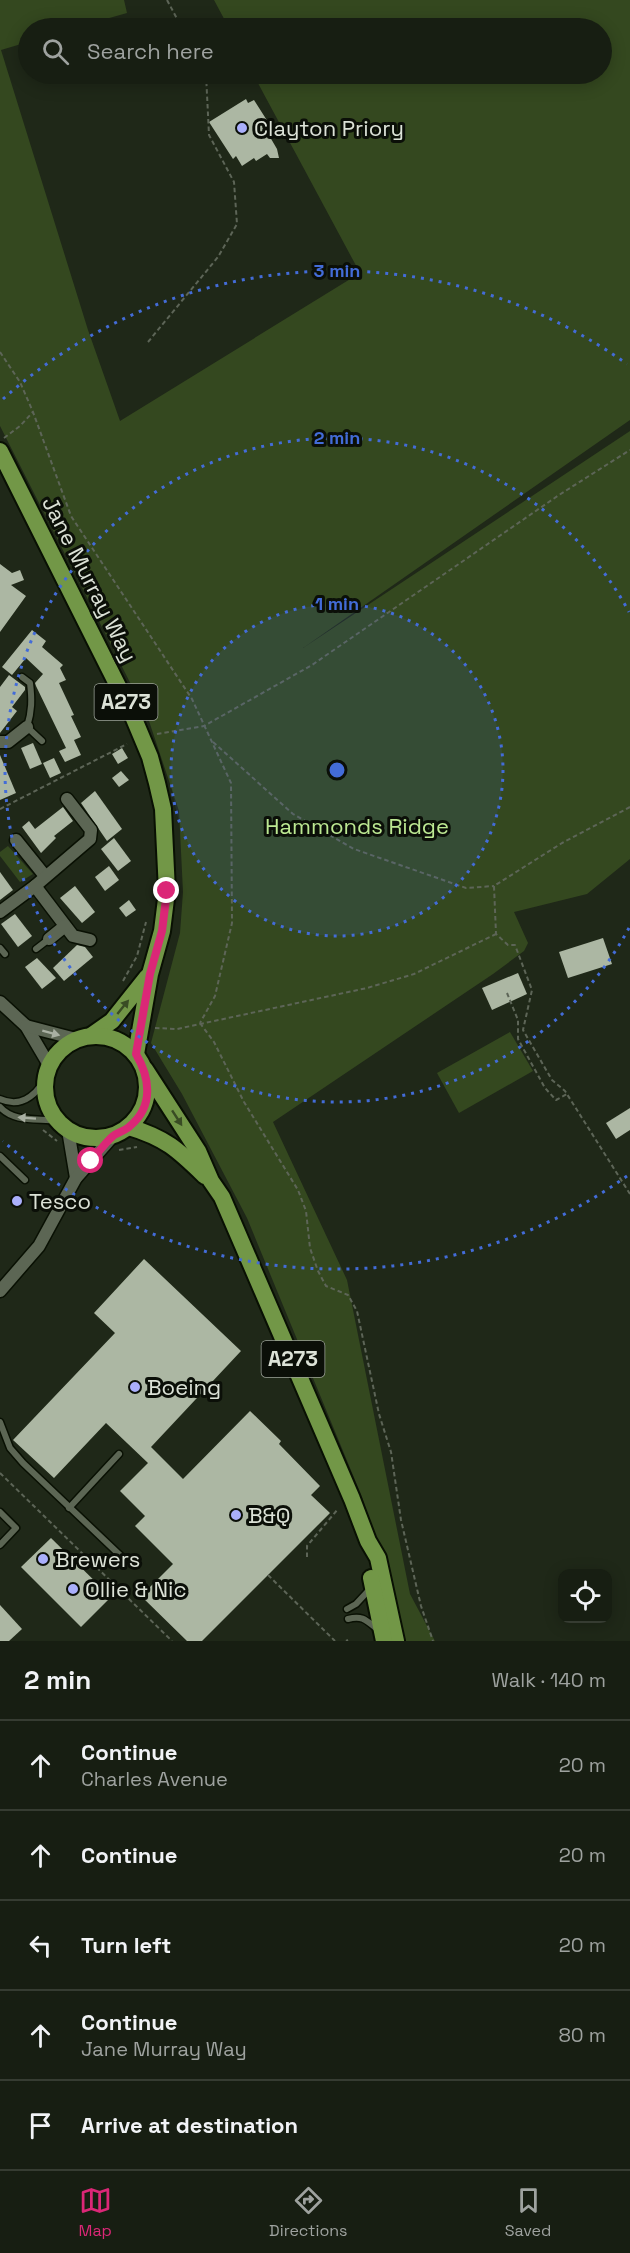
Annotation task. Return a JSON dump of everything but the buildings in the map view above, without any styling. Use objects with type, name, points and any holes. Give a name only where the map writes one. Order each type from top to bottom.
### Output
[{"type":"main road","name":"Jane Murray Way","points":[[0,451],[142,736],[158,783],[166,853],[167,891],[162,931],[150,974],[136,1054]]},
{"type":"main road","name":"Jane Murray Way","points":[[84,1037],[112,1021],[150,974]]},
{"type":"main road","points":[[84,1037],[108,1037],[123,1043],[136,1054],[145,1069],[148,1084],[146,1101],[140,1115],[114,1143],[61,1132],[45,1096],[47,1073],[56,1054],[84,1037]]},
{"type":"main road","name":"A273","points":[[145,1069],[198,1151],[222,1197],[287,1344],[368,1541],[378,1558],[387,1638]]},
{"type":"main road","name":"A273","points":[[129,1127],[173,1146],[212,1181]]},
{"type":"main road","name":"A273","points":[[368,1541],[367,1562],[387,1638]]},
{"type":"street","points":[[0,742],[8,742],[27,727]]},
{"type":"street","points":[[0,912],[35,886],[90,839],[91,830],[67,799]]},
{"type":"street","points":[[16,840],[45,876]]},
{"type":"street","points":[[35,886],[73,936],[90,940]]},
{"type":"street","points":[[49,939],[65,926]]},
{"type":"street","points":[[0,1002],[26,1026],[47,1073]]},
{"type":"street","points":[[26,1026],[84,1037]]},
{"type":"street","points":[[61,1132],[76,1178]]},
{"type":"street","points":[[0,1291],[39,1246],[76,1178],[114,1143]]},
{"type":"lane","points":[[22,677],[30,683],[32,698],[32,711],[27,727],[42,741]]},
{"type":"lane","points":[[36,949],[49,939]]},
{"type":"lane","points":[[0,948],[5,954]]},
{"type":"lane","points":[[0,1099],[16,1102],[30,1098],[47,1073]]},
{"type":"lane","points":[[0,1107],[21,1119],[61,1132]]},
{"type":"lane","points":[[0,1156],[25,1180]]},
{"type":"lane","points":[[0,1422],[10,1448],[23,1463],[124,1559]]},
{"type":"lane","points":[[69,1508],[119,1454]]},
{"type":"lane","points":[[0,1512],[16,1528],[0,1545]]},
{"type":"lane","points":[[347,1609],[364,1597],[373,1586]]},
{"type":"lane","points":[[348,1619],[357,1617],[365,1620],[387,1638]]},
{"type":"path","points":[[167,0],[177,18]]},
{"type":"path","points":[[148,342],[218,257],[237,224],[234,182],[209,135],[206,84]]},
{"type":"path","points":[[0,352],[20,382],[33,412],[71,516],[192,699],[231,783],[232,923],[215,996],[200,1023]]},
{"type":"path","points":[[0,441],[20,426],[33,412]]},
{"type":"path","points":[[0,809],[142,736],[204,726],[312,665],[559,495],[630,450]]},
{"type":"path","points":[[212,741],[293,814],[354,849],[466,888],[494,886],[562,843],[630,807]]},
{"type":"path","points":[[494,886],[496,934],[508,945],[515,945],[532,990],[523,1030],[552,1080],[567,1094],[630,1194]]},
{"type":"path","points":[[120,986],[137,956],[147,921]]},
{"type":"path","points":[[155,1028],[177,1029],[367,988],[414,974],[496,934]]},
{"type":"path","points":[[507,993],[518,1020],[518,1040],[545,1088],[556,1101],[567,1094]]},
{"type":"path","points":[[200,1023],[214,1042],[244,1102],[298,1190],[306,1211],[310,1248],[326,1286],[348,1295],[357,1311],[391,1452],[401,1520],[418,1596],[433,1641]]},
{"type":"path","points":[[40,1129],[50,1134],[61,1132]]},
{"type":"path","points":[[114,1143],[126,1147],[140,1147]]},
{"type":"path","points":[[0,1473],[172,1641]]},
{"type":"path","points":[[307,1557],[307,1546],[341,1506]]},
{"type":"path","points":[[268,1575],[335,1641]]},
{"type":"green space","name":"Hammonds Ridge","points":[[0,0],[124,0],[127,13],[109,18],[18,18],[18,45],[1,50],[88,330],[120,421],[360,273],[258,84],[612,84],[612,18],[224,18],[214,0],[630,0],[630,420],[303,648],[630,431],[630,859],[587,894],[514,912],[528,943],[524,951],[273,1122],[347,1280],[410,1594],[435,1641],[403,1641],[399,1610],[362,1497],[247,1218],[182,1094],[151,1043],[180,933],[183,892],[179,811],[148,718],[0,426]]},
{"type":"green space","points":[[8,846],[33,874],[20,882],[0,856],[0,852]]},
{"type":"green space","points":[[510,1032],[533,1071],[459,1113],[437,1073]]},
{"type":"place","name":"Clayton Priory","points":[[242,128]]},
{"type":"place","name":"Tesco","points":[[17,1201]]},
{"type":"place","name":"Boeing","points":[[135,1387]]},
{"type":"place","name":"B&Q","points":[[236,1515]]},
{"type":"place","name":"Brewers","points":[[43,1559]]},
{"type":"place","name":"Ollie & Nic","points":[[73,1589]]},
{"type":"route","points":[[91,1161],[113,1136],[129,1127],[140,1115],[146,1101],[148,1084],[145,1069],[136,1054],[150,974],[162,931],[167,891]]}]
